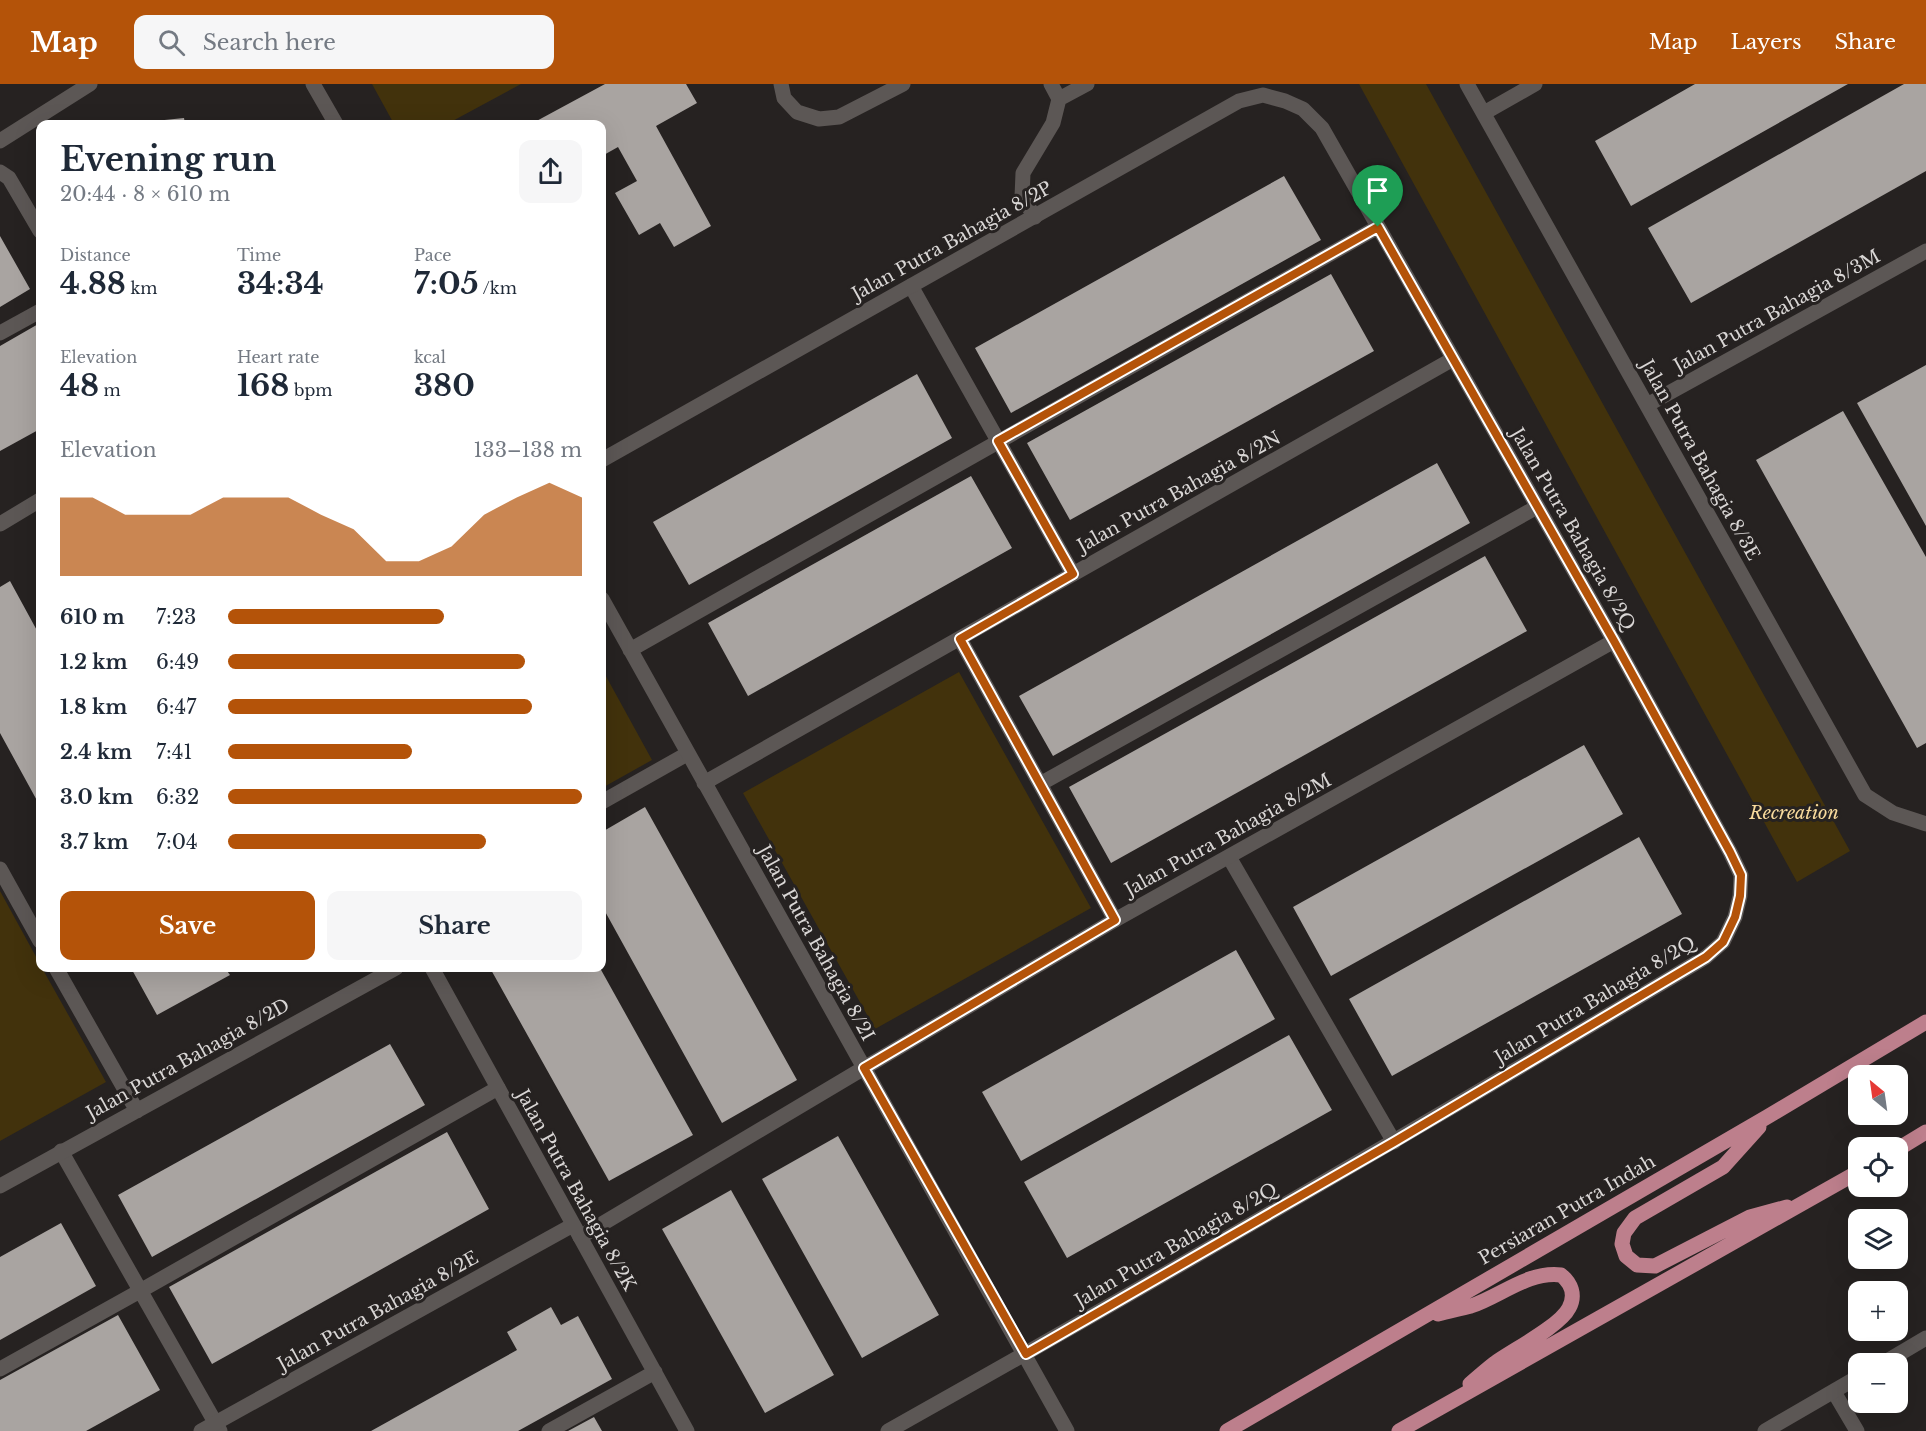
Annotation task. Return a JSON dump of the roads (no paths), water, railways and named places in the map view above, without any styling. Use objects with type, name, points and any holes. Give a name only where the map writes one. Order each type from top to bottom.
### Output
[{"type":"main road","name":"Persiaran Putra Indah","points":[[1227,1431],[1926,1022]]},
{"type":"main road","points":[[1767,1117],[1723,1167],[1635,1218],[1624,1233],[1622,1244],[1626,1256],[1637,1265],[1655,1266],[1750,1217],[1807,1202]]},
{"type":"main road","points":[[1908,1143],[1926,1132]]},
{"type":"main road","points":[[1399,1431],[1848,1178]]},
{"type":"main road","points":[[1421,1318],[1472,1305],[1524,1281],[1548,1274],[1561,1275],[1572,1287],[1569,1309],[1559,1320],[1492,1365],[1443,1407]]},
{"type":"street","points":[[0,141],[90,84]]},
{"type":"street","points":[[313,84],[334,120]]},
{"type":"street","points":[[781,84],[784,98],[797,112],[819,119],[838,117],[903,84]]},
{"type":"street","points":[[1035,217],[1022,197],[1023,173],[1053,123],[1059,99],[1051,84]]},
{"type":"street","points":[[1059,99],[1087,84]]},
{"type":"street","name":"Jalan Putra Bahagia 8/3E","points":[[1467,84],[1865,795],[1893,813],[1926,824]]},
{"type":"street","points":[[1484,113],[1535,84]]},
{"type":"street","name":"Jalan Putra Bahagia 8/2P","points":[[606,458],[1239,101],[1263,94],[1285,101],[1304,109],[1322,128]]},
{"type":"street","name":"Jalan Putra Bahagia 8/2Q","points":[[888,1431],[1394,1142],[1706,957],[1723,942],[1735,917],[1740,896],[1741,875],[1730,852],[1614,641],[1322,128]]},
{"type":"street","points":[[0,172],[9,178],[36,224]]},
{"type":"street","points":[[630,650],[1378,227]]},
{"type":"street","name":"Jalan Putra Bahagia 8/3M","points":[[1647,405],[1926,251]]},
{"type":"street","points":[[911,286],[1073,574]]},
{"type":"street","points":[[0,333],[36,312]]},
{"type":"street","name":"Jalan Putra Bahagia 8/2N","points":[[704,783],[1453,359]]},
{"type":"street","points":[[0,524],[36,502]]},
{"type":"street","points":[[1040,784],[1538,507]]},
{"type":"street","name":"Jalan Putra Bahagia 8/2I","points":[[606,606],[1067,1431]]},
{"type":"street","points":[[960,639],[1115,920]]},
{"type":"street","name":"Jalan Putra Bahagia 8/2M","points":[[576,1231],[864,1068],[1115,920],[1614,641]]},
{"type":"street","points":[[606,800],[687,754]]},
{"type":"street","points":[[1229,857],[1394,1142]]},
{"type":"street","points":[[0,869],[36,934]]},
{"type":"street","points":[[58,972],[137,1111]]},
{"type":"street","name":"Jalan Putra Bahagia 8/2D","points":[[0,1186],[389,972]]},
{"type":"street","name":"Jalan Putra Bahagia 8/2K","points":[[434,972],[687,1431]]},
{"type":"street","points":[[0,1369],[498,1088]]},
{"type":"street","points":[[61,1151],[218,1427]]},
{"type":"street","name":"Jalan Putra Bahagia 8/2E","points":[[201,1431],[218,1427],[576,1231]]},
{"type":"street","points":[[1901,1353],[1926,1338]]},
{"type":"street","points":[[549,1431],[655,1372]]},
{"type":"street","points":[[1765,1431],[1848,1383]]},
{"type":"street","points":[[1834,1392],[1857,1431]]},
{"type":"park label","name":"Recreation","points":[[1794,813]]}]
